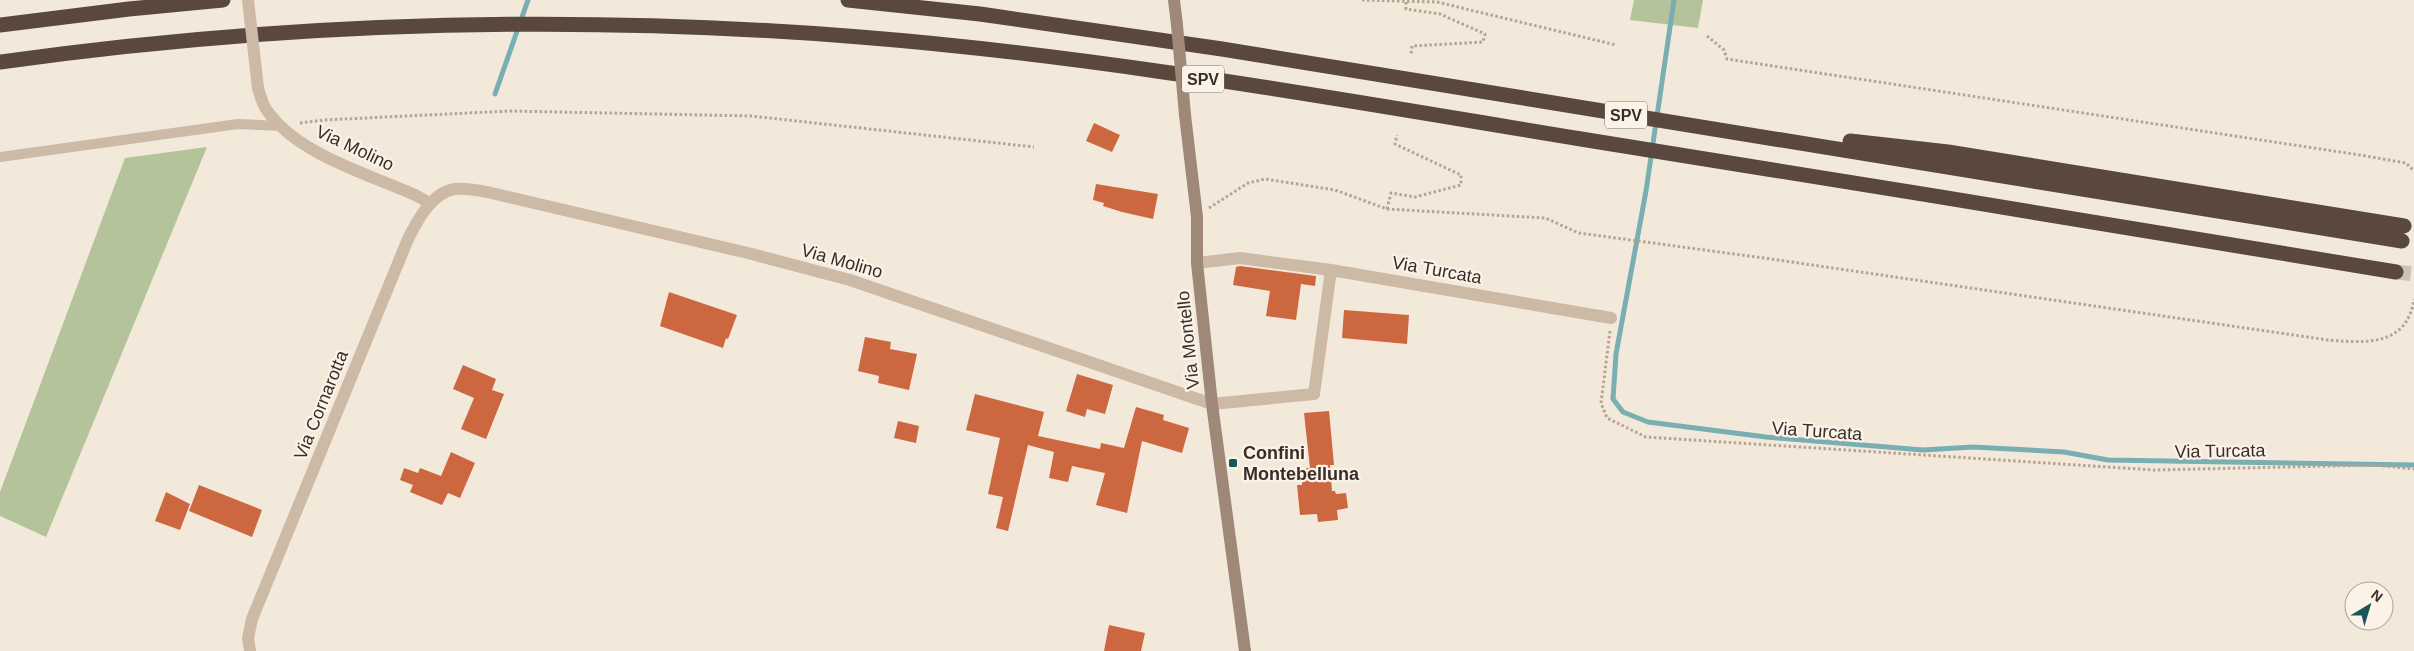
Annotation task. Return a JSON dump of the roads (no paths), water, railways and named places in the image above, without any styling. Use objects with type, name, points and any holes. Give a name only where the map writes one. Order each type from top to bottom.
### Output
[{"type":"highway","points":[[0,24],[223,0]]},
{"type":"highway","name":"SPV","points":[[848,0],[926,7],[1102,30],[1762,136],[2403,233]]},
{"type":"highway","name":"SPV","points":[[0,62],[155,42],[250,34],[488,23],[715,27],[895,40],[1057,58],[1285,91],[2396,272]]},
{"type":"street","name":"Via Molino","points":[[248,0],[258,88],[265,108],[280,126],[312,151],[416,195],[430,203]]},
{"type":"street","name":"Via Montello","points":[[1174,0],[1197,216],[1197,263],[1212,404],[1245,651]]},
{"type":"street","name":"Via Molino","points":[[453,189],[487,192],[738,251],[850,280],[1212,404]]},
{"type":"street","name":"Via Cornarotta","points":[[250,651],[248,638],[252,619],[408,239],[419,217],[430,203],[453,189]]},
{"type":"street","name":"Via Turcata","points":[[1197,263],[1240,258],[1331,270],[1611,318]]},
{"type":"street","points":[[1212,404],[1314,394],[1331,270]]},
{"type":"lane","points":[[0,157],[238,124],[280,126]]},
{"type":"waterway","points":[[495,94],[528,0]]},
{"type":"waterway","points":[[1674,0],[1646,191],[1616,354],[1613,399],[1623,412],[1648,422],[1766,437],[1923,450],[1973,447],[2064,452],[2108,460],[2414,465]]},
{"type":"tunnel","points":[[2396,272],[2414,274]]},
{"type":"place","name":"Confini Montebelluna","points":[[1233,463]]}]
